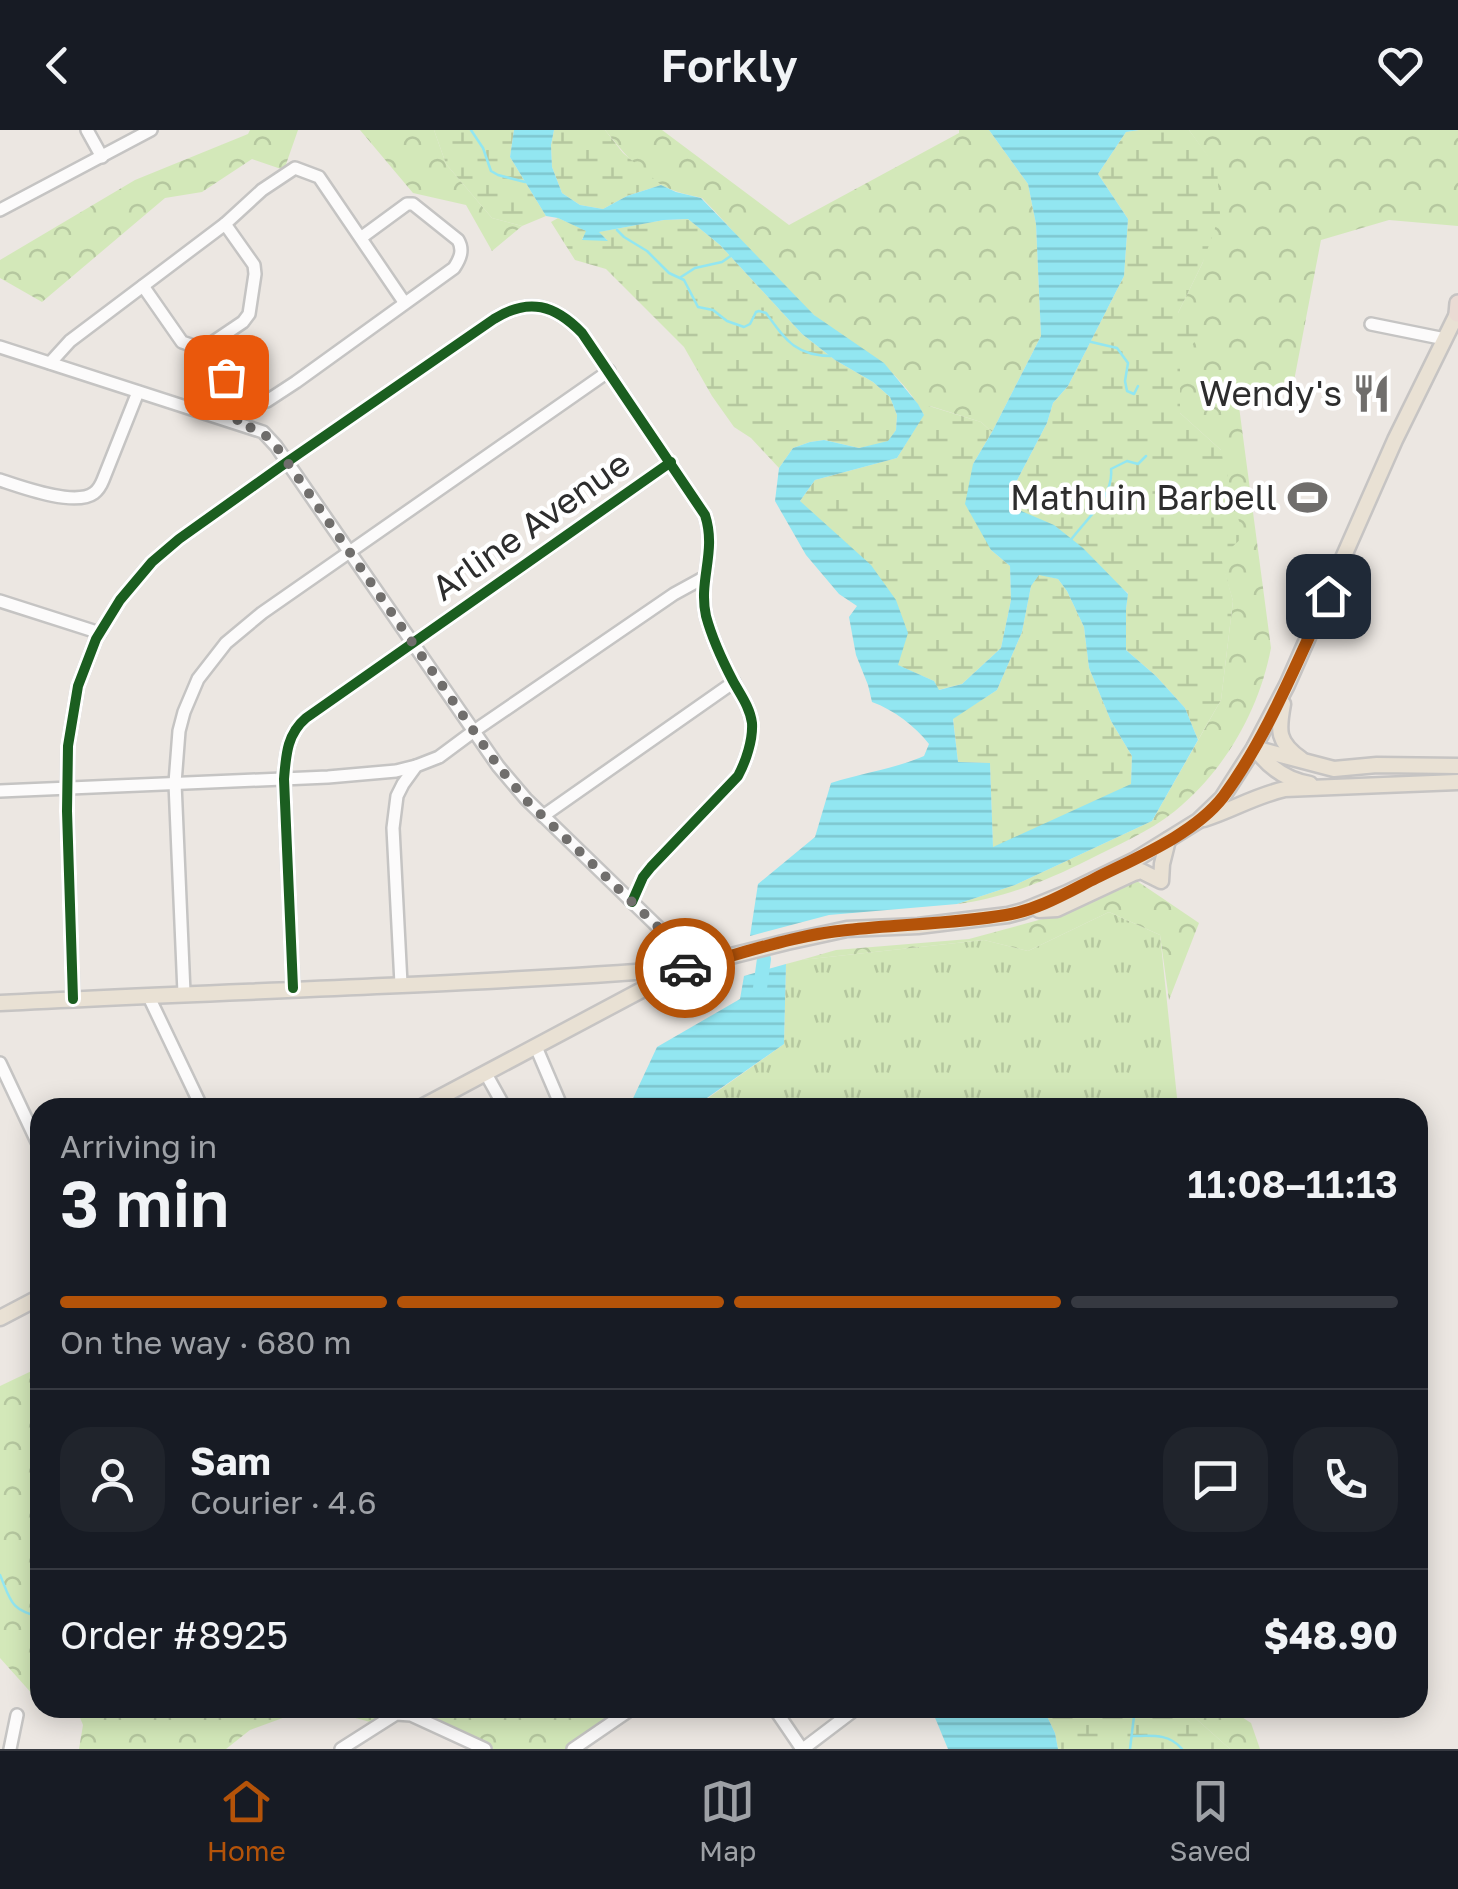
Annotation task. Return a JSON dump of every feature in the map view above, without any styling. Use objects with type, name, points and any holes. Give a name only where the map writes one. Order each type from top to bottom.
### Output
[{"type":"highway","points":[[1458,303],[1458,313]]},
{"type":"main road","points":[[1023,911],[1135,860],[1198,821],[1222,798],[1287,686],[1395,440],[1458,313]]},
{"type":"main road","points":[[1287,686],[1279,727],[1282,743],[1305,762]]},
{"type":"main road","points":[[1254,748],[1334,769],[1458,766]]},
{"type":"main road","points":[[1254,748],[1266,764],[1283,775],[1326,787]]},
{"type":"main road","points":[[1198,821],[1286,789],[1458,782]]},
{"type":"main road","points":[[0,1003],[537,980],[683,968],[848,930],[918,926],[1057,909],[1134,873],[1161,880],[1168,840]]},
{"type":"main road","points":[[439,1098],[683,968]]},
{"type":"main road","points":[[618,973],[634,981],[634,994]]},
{"type":"main road","points":[[0,1318],[30,1302]]},
{"type":"street","points":[[87,130],[102,157]]},
{"type":"street","points":[[0,210],[151,130]]},
{"type":"street","points":[[50,363],[70,341],[295,168],[320,176],[404,302]]},
{"type":"street","points":[[236,422],[248,406],[296,382],[454,268],[461,258],[458,240],[413,204],[407,204],[362,237]]},
{"type":"street","points":[[203,349],[243,322],[255,274],[254,265],[224,224]]},
{"type":"street","points":[[143,286],[182,342],[203,349],[248,406]]},
{"type":"street","points":[[74,999],[68,746],[76,697],[100,632],[120,600],[152,562],[179,539],[506,311],[535,307],[567,317],[609,371],[694,496],[710,531],[705,613],[752,724],[738,776],[652,866],[632,902]]},
{"type":"street","points":[[1370,324],[1445,339]]},
{"type":"street","points":[[0,347],[262,432],[287,462],[498,766],[543,816],[659,928],[683,968]]},
{"type":"street","points":[[184,993],[176,758],[184,712],[198,679],[215,655],[262,612],[609,371]]},
{"type":"street","points":[[0,480],[66,498],[92,495],[103,480],[138,392]]},
{"type":"street","name":"Arline Avenue","points":[[293,988],[284,779],[286,754],[298,725],[671,462]]},
{"type":"street","points":[[0,791],[284,779],[396,771],[416,766],[439,757],[674,594],[705,577]]},
{"type":"street","points":[[0,601],[100,632]]},
{"type":"street","points":[[543,816],[734,682]]},
{"type":"street","points":[[401,984],[394,811],[403,784],[416,766]]},
{"type":"street","points":[[148,995],[197,1098]]},
{"type":"street","points":[[536,1047],[558,1098]]},
{"type":"street","points":[[0,1064],[30,1127]]},
{"type":"street","points":[[486,1074],[499,1098]]},
{"type":"street","points":[[10,1749],[17,1715]]},
{"type":"street","points":[[341,1749],[390,1718]]},
{"type":"street","points":[[419,1718],[485,1749]]},
{"type":"street","points":[[581,1747],[619,1718]]},
{"type":"street","points":[[781,1718],[802,1749],[844,1718]]},
{"type":"green space","points":[[250,130],[298,130],[284,170],[252,159],[202,192],[165,198],[42,302],[0,278],[0,260],[135,180]]},
{"type":"green space","points":[[360,130],[434,130],[446,164],[492,218],[522,226],[492,251],[466,205],[413,193]]},
{"type":"green space","points":[[434,130],[514,130],[510,157],[546,216],[522,226],[492,218],[446,164]]},
{"type":"green space","points":[[554,130],[605,130],[623,153],[661,185],[603,209],[580,205],[562,193],[552,167]]},
{"type":"green space","points":[[605,130],[662,130],[789,225],[959,130],[989,130],[1028,184],[1036,224],[1041,336],[992,432],[981,422],[930,406],[924,415],[889,370],[800,303],[702,198],[655,181],[631,161]]},
{"type":"green space","points":[[1189,130],[1458,130],[1458,226],[1389,220],[1321,240],[1293,386],[1238,399],[1271,648],[1249,716],[1224,758],[1193,795],[1144,832],[1041,881],[991,898],[957,904],[1015,885],[1152,821],[1221,700],[1233,601],[1220,557],[1221,450],[1180,413],[1178,313],[1203,262],[1216,168]]},
{"type":"green space","points":[[1189,130],[1217,168],[1220,214],[1203,262],[1178,313],[1200,335],[1180,360],[1180,413],[1221,450],[1243,537],[1221,557],[1233,601],[1221,700],[1198,740],[1185,708],[1126,650],[1128,593],[1012,507],[1014,486],[1047,423],[1053,403],[1068,386],[1124,276],[1128,219],[1098,174],[1126,132]]},
{"type":"green space","points":[[558,218],[587,231],[582,239],[607,240],[598,232],[688,219],[720,245],[802,334],[890,397],[897,415],[896,430],[888,442],[859,448],[824,440],[810,442],[793,448],[779,468],[751,438],[734,427],[684,347],[606,269],[575,260],[551,222]]},
{"type":"green space","points":[[929,406],[981,422],[992,432],[973,464],[991,550],[1010,566],[1011,600],[1001,648],[962,684],[938,690],[934,681],[897,665],[800,501],[815,480],[897,458]]},
{"type":"green space","points":[[1039,574],[1058,579],[1084,627],[1089,668],[1111,721],[1132,756],[1131,785],[993,848],[990,763],[958,762],[953,718],[997,690],[1022,632],[1031,586]]},
{"type":"green space","points":[[1137,881],[1199,923],[1169,1000],[1160,935],[1109,912],[1028,951],[984,940],[801,960],[836,950],[969,939],[1057,915]]},
{"type":"green space","points":[[1109,912],[1160,935],[1177,1098],[708,1098],[784,1044],[786,964],[984,940],[1028,951]]},
{"type":"green space","points":[[30,1372],[30,1692],[0,1658],[0,1386]]},
{"type":"green space","points":[[80,1718],[283,1718],[250,1730],[226,1749],[79,1749],[83,1725]]},
{"type":"green space","points":[[417,1718],[615,1718],[617,1722],[575,1749],[478,1749]]},
{"type":"green space","points":[[1048,1718],[1195,1718],[1230,1749],[1058,1749]]},
{"type":"green space","points":[[1195,1718],[1243,1718],[1251,1723],[1260,1749],[1230,1749]]},
{"type":"water","points":[[514,130],[554,130],[552,167],[562,193],[580,205],[603,209],[661,185],[701,198],[814,315],[884,363],[918,404],[924,415],[897,458],[815,480],[800,501],[871,565],[896,600],[908,633],[898,665],[934,681],[939,690],[962,684],[1001,648],[1011,600],[1010,566],[991,550],[965,504],[973,464],[1041,336],[1036,224],[1028,184],[989,130],[1139,130],[1126,132],[1098,174],[1128,219],[1124,276],[1068,386],[1053,403],[1047,423],[1014,486],[1012,507],[1054,525],[1128,594],[1126,650],[1185,708],[1198,740],[1152,821],[1015,885],[957,904],[829,915],[750,936],[758,884],[815,837],[831,783],[924,756],[929,744],[904,719],[872,702],[856,655],[849,617],[857,606],[839,594],[806,555],[775,501],[779,468],[793,448],[824,440],[859,448],[888,441],[896,430],[897,415],[890,397],[802,334],[720,245],[688,219],[599,232],[608,241],[582,240],[586,231],[546,216],[510,157]],"holes":[[[1039,575],[1058,579],[1084,627],[1089,668],[1111,721],[1132,756],[1131,784],[993,847],[990,763],[958,762],[953,719],[997,690],[1022,632],[1031,586]]]},
{"type":"water","points":[[786,964],[784,1044],[707,1098],[633,1098],[657,1047],[740,999],[744,976]]},
{"type":"water","points":[[935,1718],[1048,1718],[1058,1749],[948,1749]]},
{"type":"waterway","points":[[471,130],[491,171],[525,182]]},
{"type":"waterway","points":[[617,230],[669,273],[684,280],[698,307],[713,310],[744,327],[756,312],[766,313],[785,338],[800,349],[831,356]]},
{"type":"waterway","points":[[681,277],[732,255]]},
{"type":"waterway","points":[[1087,341],[1117,348],[1128,363],[1127,391],[1134,394],[1138,386]]},
{"type":"waterway","points":[[1070,541],[1104,498],[1111,469],[1127,461],[1138,464],[1146,456]]},
{"type":"waterway","points":[[760,988],[764,959]]},
{"type":"waterway","points":[[0,1575],[13,1603],[30,1613]]},
{"type":"waterway","points":[[1130,1749],[1134,1718]]},
{"type":"waterway","points":[[1133,1736],[1166,1738],[1182,1749]]},
{"type":"cycle path","points":[[73,999],[68,746],[78,686],[96,639],[120,600],[152,562],[179,539],[494,319],[530,306],[552,310],[582,333],[705,515],[709,541],[704,590],[706,616],[751,717],[750,743],[738,776],[651,867],[632,902]]},
{"type":"cycle path","points":[[293,988],[284,779],[295,731],[306,718],[671,462]]},
{"type":"way so far","points":[[226,377],[248,406],[236,422],[262,432],[276,446],[498,766],[526,800],[659,928],[685,968]]},
{"type":"place","name":"Wendy's","points":[[1372,394]]},
{"type":"place","name":"Mathuin Barbell","points":[[1307,498]]},
{"type":"route","points":[[685,968],[848,930],[1008,915],[1067,893],[1135,860],[1198,821],[1222,798],[1287,686],[1328,596]]}]
